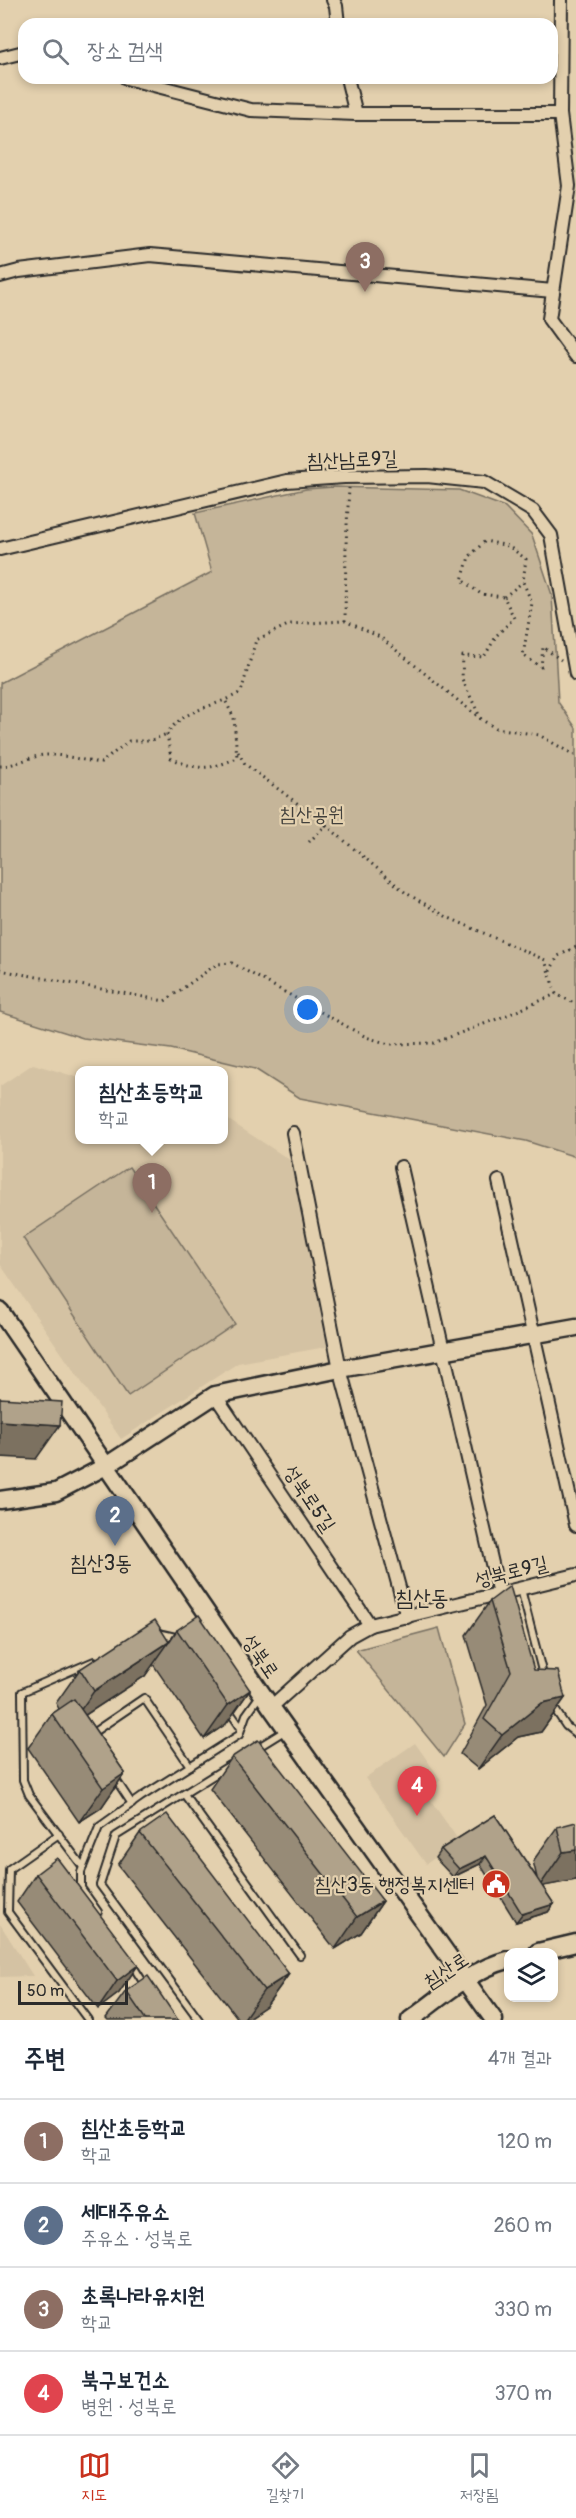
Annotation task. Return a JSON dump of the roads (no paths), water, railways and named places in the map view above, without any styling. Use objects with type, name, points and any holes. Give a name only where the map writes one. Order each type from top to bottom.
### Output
[{"type":"main road","name":"성북로","points":[[0,1311],[266,1700],[494,2020]]},
{"type":"main road","points":[[0,1500],[56,1492],[106,1466],[214,1395],[340,1369],[576,1327]]},
{"type":"main road","points":[[557,1948],[576,1943]]},
{"type":"main road","name":"침산로","points":[[410,2020],[465,1980],[504,1961]]},
{"type":"street","points":[[333,0],[337,18]]},
{"type":"street","points":[[561,0],[560,114],[573,186],[549,319],[576,356]]},
{"type":"street","points":[[0,58],[18,54]]},
{"type":"street","points":[[149,84],[251,110],[356,114],[560,114]]},
{"type":"street","points":[[348,84],[356,114]]},
{"type":"street","points":[[0,276],[19,271],[150,255],[553,291]]},
{"type":"street","name":"침산남로9길","points":[[0,549],[287,481],[427,476],[484,482],[533,511],[551,535],[576,674]]},
{"type":"street","points":[[293,1134],[340,1369],[407,1617]]},
{"type":"street","points":[[401,1167],[499,1594]]},
{"type":"street","points":[[499,1181],[576,1525]]},
{"type":"street","name":"성북로5길","points":[[214,1395],[370,1625]]},
{"type":"street","name":"성북로9길","points":[[266,1700],[350,1636],[370,1625],[576,1575]]},
{"type":"lane","points":[[521,1589],[545,1681]]},
{"type":"lane","points":[[149,1637],[160,1632],[179,1637],[185,1646]]},
{"type":"lane","points":[[83,1868],[29,1795],[23,1780],[22,1692],[96,1660]]},
{"type":"lane","points":[[548,1693],[551,1704],[566,1726],[576,1734]]},
{"type":"lane","points":[[94,1746],[88,1737],[144,1698],[190,1766]]},
{"type":"lane","points":[[100,1916],[81,1888],[83,1868],[99,1827],[239,1735],[246,1715],[266,1700]]},
{"type":"lane","points":[[222,1701],[241,1728]]},
{"type":"lane","points":[[249,1753],[287,1730]]},
{"type":"lane","points":[[199,2020],[100,1885],[116,1836],[240,1759]]},
{"type":"lane","points":[[113,1775],[132,1804]]},
{"type":"lane","points":[[184,1794],[300,1955]]},
{"type":"lane","points":[[58,1834],[9,1869],[8,1912],[88,2020]]},
{"type":"lane","points":[[125,1954],[150,1992]]},
{"type":"place","name":"초록나라유치원","points":[[365,292]]},
{"type":"place","name":"침산초등학교","points":[[152,1213]]},
{"type":"place","name":"세대주유소","points":[[115,1546]]},
{"type":"place","name":"북구보건소","points":[[417,1816]]},
{"type":"place","name":"침산3동 행정복지센터","points":[[496,1884]]},
{"type":"district","name":"침산3동","points":[[101,1563]]},
{"type":"district","name":"침산동","points":[[422,1597]]},
{"type":"park label","name":"침산공원","points":[[312,814]]}]
